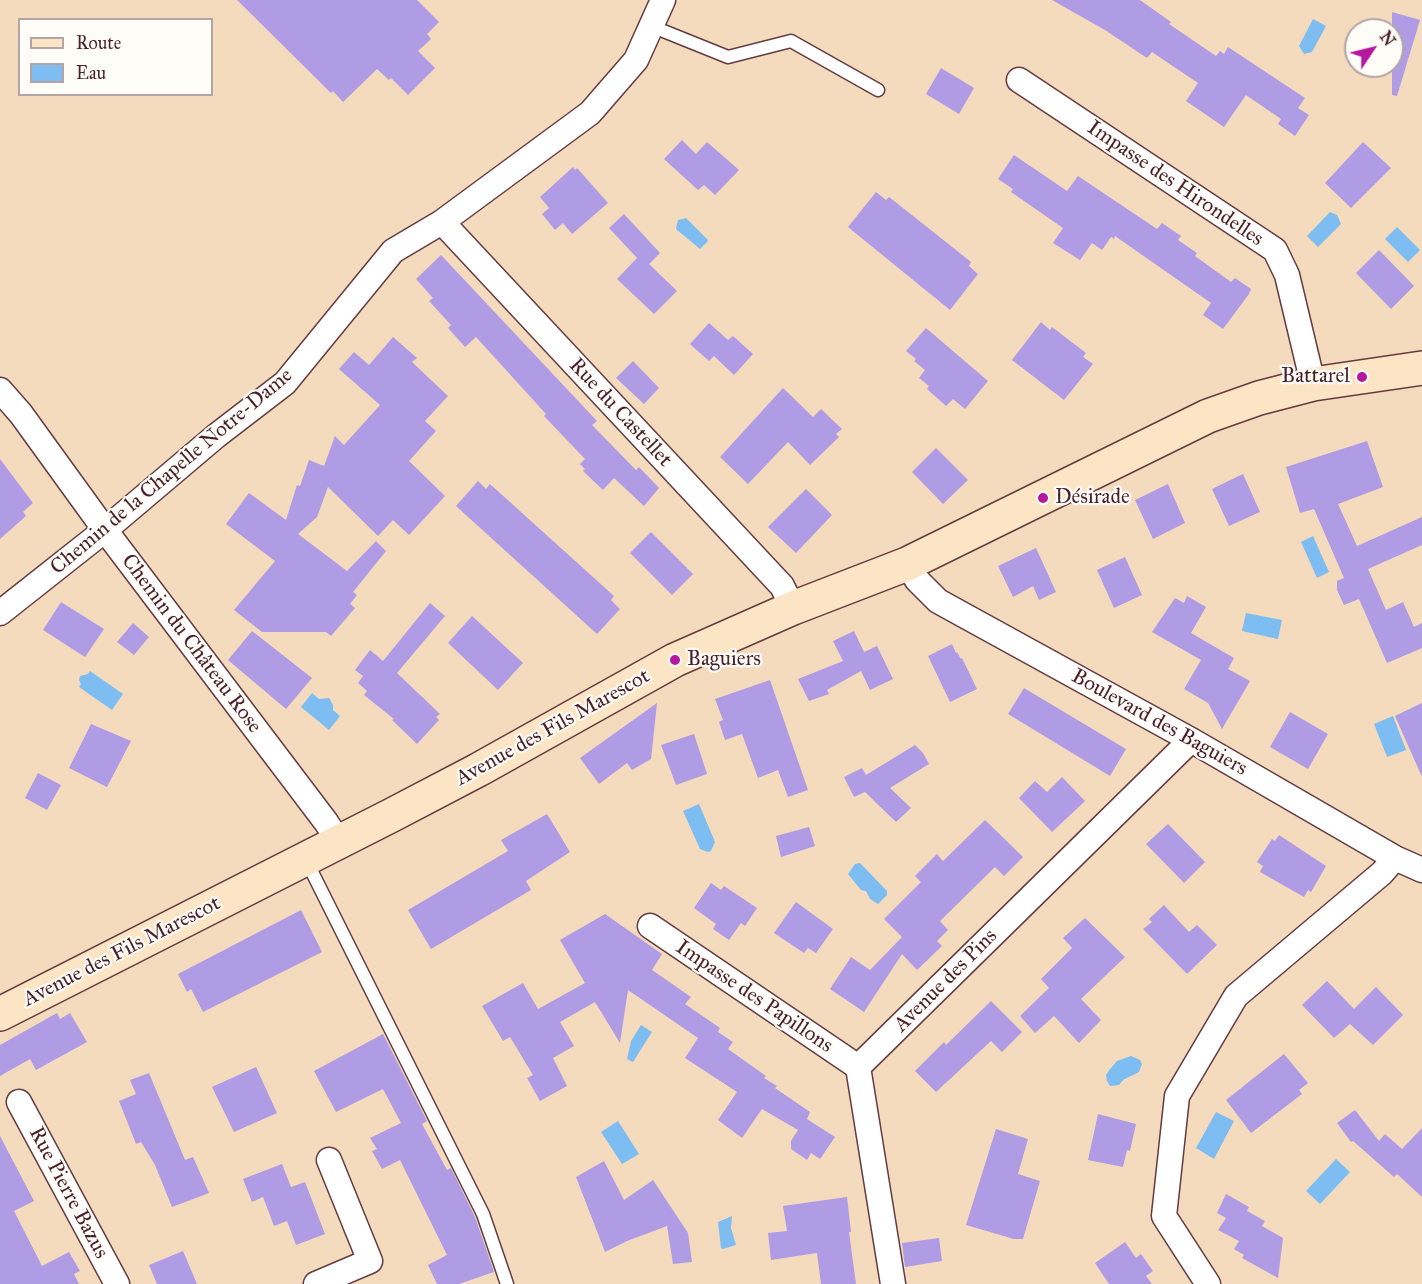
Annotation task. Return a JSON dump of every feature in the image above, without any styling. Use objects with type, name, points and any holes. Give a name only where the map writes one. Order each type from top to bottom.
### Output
[{"type":"street","name":"Chemin de la Chapelle Notre-Dame","points":[[0,613],[105,530],[216,435],[285,383],[393,251],[442,222],[590,113],[636,60],[663,0]]},
{"type":"street","name":"Impasse des Hirondelles","points":[[1019,80],[1275,250],[1287,275],[1313,384]]},
{"type":"street","name":"Rue du Castellet","points":[[442,222],[782,586],[793,608]]},
{"type":"street","name":"Avenue des Fils Marescot","points":[[0,1014],[477,770],[675,660],[793,608],[907,564],[1208,416],[1259,398],[1313,384],[1422,368]]},
{"type":"street","name":"Chemin du Château Rose","points":[[0,390],[21,414],[105,530],[319,812],[339,842]]},
{"type":"street","name":"Boulevard des Baguiers","points":[[907,564],[917,580],[938,601],[1191,740],[1395,858],[1422,870]]},
{"type":"street","name":"Avenue des Pins","points":[[858,1067],[1191,740]]},
{"type":"street","points":[[1208,1284],[1164,1216],[1177,1096],[1236,996],[1382,873],[1395,858]]},
{"type":"street","name":"Impasse des Papillons","points":[[650,926],[858,1067]]},
{"type":"street","points":[[858,1067],[893,1284]]},
{"type":"street","name":"Rue Pierre Bazus","points":[[19,1102],[117,1284]]},
{"type":"street","points":[[316,1284],[370,1262],[329,1160]]},
{"type":"lane","points":[[651,26],[728,57],[791,41],[878,90]]},
{"type":"lane","points":[[305,858],[483,1214],[507,1284]]},
{"type":"water","points":[[1313,19],[1326,26],[1312,52],[1304,54],[1299,46]]},
{"type":"water","points":[[1330,212],[1337,215],[1341,224],[1318,247],[1307,236]]},
{"type":"water","points":[[686,218],[708,241],[700,249],[676,229],[678,220]]},
{"type":"water","points":[[1397,227],[1420,250],[1408,262],[1385,239]]},
{"type":"water","points":[[1313,536],[1329,572],[1317,578],[1301,542]]},
{"type":"water","points":[[1246,613],[1282,620],[1278,639],[1242,631]]},
{"type":"water","points":[[90,671],[123,694],[112,710],[79,687],[80,676]]},
{"type":"water","points":[[312,693],[319,699],[329,698],[333,710],[340,716],[329,730],[301,707]]},
{"type":"water","points":[[1393,716],[1406,750],[1387,757],[1374,724]]},
{"type":"water","points":[[699,804],[715,842],[711,851],[708,852],[700,849],[683,811]]},
{"type":"water","points":[[860,863],[887,891],[887,895],[878,904],[870,899],[866,891],[861,890],[848,874],[855,864]]},
{"type":"water","points":[[641,1025],[652,1032],[633,1062],[627,1059],[631,1041]]},
{"type":"water","points":[[1131,1056],[1140,1060],[1142,1064],[1139,1072],[1123,1080],[1119,1085],[1110,1086],[1106,1075],[1110,1069],[1117,1061]]},
{"type":"water","points":[[1216,1112],[1234,1121],[1214,1159],[1196,1148]]},
{"type":"water","points":[[618,1121],[639,1154],[622,1164],[601,1132]]},
{"type":"water","points":[[1336,1159],[1350,1172],[1320,1204],[1306,1191]]},
{"type":"water","points":[[732,1216],[731,1228],[736,1245],[723,1249],[718,1222]]},
{"type":"building","points":[[237,0],[417,0],[439,22],[427,34],[431,39],[418,51],[435,68],[408,95],[391,78],[389,80],[377,69],[343,102],[333,91],[331,93]]},
{"type":"building","points":[[1052,0],[1140,0],[1171,22],[1169,24],[1216,56],[1220,51],[1224,54],[1228,47],[1305,98],[1298,108],[1309,115],[1295,136],[1278,124],[1281,119],[1246,95],[1224,127],[1186,101],[1198,83],[1152,52],[1147,58],[1105,30]]},
{"type":"building","points":[[1392,12],[1420,20],[1404,73],[1404,18],[1392,18]]},
{"type":"building","points":[[941,68],[974,88],[959,114],[926,94]]},
{"type":"building","points":[[1392,78],[1402,78],[1397,96],[1392,95]]},
{"type":"building","points":[[682,140],[696,154],[707,142],[739,170],[715,195],[704,185],[698,190],[664,159]]},
{"type":"building","points":[[1363,142],[1391,168],[1351,208],[1325,183]]},
{"type":"building","points":[[1014,155],[1067,191],[1078,176],[1157,229],[1162,223],[1181,236],[1178,240],[1197,253],[1195,256],[1231,282],[1235,278],[1251,289],[1249,294],[1223,329],[1203,315],[1211,303],[1115,236],[1114,239],[1111,237],[1102,250],[1092,243],[1080,260],[1053,243],[1063,228],[1011,192],[1013,189],[998,179]]},
{"type":"building","points":[[573,167],[575,170],[577,168],[608,203],[572,234],[563,223],[555,230],[542,214],[549,208],[540,197]]},
{"type":"building","points":[[876,192],[886,200],[889,197],[971,262],[969,266],[978,274],[950,310],[848,227]]},
{"type":"building","points":[[624,214],[660,253],[649,264],[677,291],[654,314],[617,279],[637,258],[609,228]]},
{"type":"building","points":[[1379,250],[1414,286],[1391,309],[1356,273]]},
{"type":"building","points":[[441,255],[597,421],[592,425],[636,470],[639,467],[659,488],[644,506],[614,478],[603,490],[583,471],[585,469],[580,464],[585,459],[544,416],[546,414],[476,337],[465,347],[448,328],[451,325],[429,301],[433,298],[416,279]]},
{"type":"building","points":[[1041,322],[1050,330],[1052,327],[1086,353],[1083,357],[1093,364],[1064,400],[1012,360]]},
{"type":"building","points":[[709,323],[728,340],[733,336],[753,354],[734,375],[714,356],[709,361],[690,344]]},
{"type":"building","points":[[926,328],[988,381],[965,409],[953,399],[946,406],[927,389],[929,386],[919,378],[925,370],[906,351]]},
{"type":"building","points":[[393,337],[417,358],[412,362],[448,396],[425,421],[436,431],[409,461],[445,496],[409,535],[393,520],[378,536],[328,487],[317,517],[298,534],[347,571],[376,541],[386,551],[353,592],[357,595],[350,604],[355,608],[331,636],[326,632],[262,632],[234,610],[275,561],[226,524],[249,493],[286,520],[297,485],[300,486],[309,460],[324,466],[335,436],[344,445],[380,405],[339,369],[354,352],[369,365]]},
{"type":"building","points":[[633,361],[659,388],[644,404],[616,378]]},
{"type":"building","points":[[783,388],[813,417],[821,409],[842,429],[836,434],[839,437],[810,465],[788,442],[748,484],[720,457]]},
{"type":"building","points":[[1367,441],[1383,487],[1338,504],[1357,546],[1422,517],[1422,545],[1368,569],[1386,610],[1403,602],[1414,627],[1422,623],[1422,648],[1387,663],[1359,599],[1344,605],[1337,590],[1337,581],[1344,578],[1314,509],[1300,513],[1286,467]]},
{"type":"building","points":[[936,448],[968,480],[943,504],[912,472]]},
{"type":"building","points":[[0,459],[33,503],[23,512],[26,516],[0,539]]},
{"type":"building","points":[[1243,474],[1260,512],[1229,526],[1212,489]]},
{"type":"building","points":[[478,481],[486,489],[490,484],[614,596],[611,600],[620,609],[597,634],[456,506]]},
{"type":"building","points":[[1168,484],[1185,523],[1153,539],[1135,500]]},
{"type":"building","points":[[806,489],[832,515],[796,553],[768,527]]},
{"type":"building","points":[[651,532],[693,574],[672,595],[630,553]]},
{"type":"building","points":[[1036,548],[1056,592],[1039,600],[1033,586],[1013,597],[998,566]]},
{"type":"building","points":[[1125,557],[1142,595],[1114,608],[1097,570]]},
{"type":"building","points":[[1187,596],[1206,607],[1191,633],[1234,658],[1228,669],[1250,681],[1222,729],[1208,703],[1184,689],[1201,660],[1152,632],[1175,598],[1184,603]]},
{"type":"building","points":[[61,602],[104,629],[85,657],[43,630]]},
{"type":"building","points":[[430,603],[445,616],[397,673],[440,714],[436,717],[439,720],[417,744],[392,720],[394,719],[364,695],[367,691],[358,683],[363,676],[355,670],[370,650],[383,661]]},
{"type":"building","points":[[472,616],[523,663],[498,690],[448,643]]},
{"type":"building","points":[[133,623],[149,637],[134,655],[117,642]]},
{"type":"building","points":[[252,631],[312,678],[286,709],[228,660]]},
{"type":"building","points":[[854,631],[864,652],[877,646],[893,679],[870,690],[861,671],[827,690],[829,694],[809,701],[798,679],[843,661],[833,641]]},
{"type":"building","points":[[952,644],[956,653],[962,658],[977,689],[950,702],[928,656]]},
{"type":"building","points":[[770,680],[808,790],[788,797],[778,770],[758,778],[742,734],[725,740],[719,722],[723,720],[715,699]]},
{"type":"building","points":[[1024,688],[1126,749],[1110,776],[1008,714]]},
{"type":"building","points":[[657,703],[651,759],[632,770],[627,763],[599,784],[580,758]]},
{"type":"building","points":[[1422,703],[1422,777],[1395,716]]},
{"type":"building","points":[[1290,712],[1328,734],[1308,769],[1270,747]]},
{"type":"building","points":[[91,724],[131,741],[107,787],[69,768]]},
{"type":"building","points":[[694,734],[707,774],[676,785],[661,745]]},
{"type":"building","points":[[915,745],[929,764],[890,788],[911,808],[896,822],[865,792],[854,797],[844,777],[862,768],[866,775]]},
{"type":"building","points":[[38,773],[61,785],[47,810],[25,798]]},
{"type":"building","points":[[1062,777],[1085,801],[1052,832],[1019,798],[1035,781],[1047,792]]},
{"type":"building","points":[[547,814],[570,852],[526,881],[531,890],[431,949],[408,910],[508,851],[501,840]]},
{"type":"building","points":[[985,820],[1023,857],[1004,876],[995,867],[940,921],[948,930],[937,941],[942,946],[917,970],[902,954],[864,1012],[830,989],[851,957],[870,970],[902,937],[884,919],[921,882],[915,876],[937,854],[943,861]]},
{"type":"building","points":[[1168,824],[1205,862],[1184,883],[1146,844]]},
{"type":"building","points":[[809,827],[815,846],[781,857],[776,836]]},
{"type":"building","points":[[1279,835],[1326,866],[1311,892],[1308,890],[1304,897],[1260,872],[1263,866],[1257,862],[1272,839],[1275,841]]},
{"type":"building","points":[[711,883],[721,890],[724,886],[757,908],[745,926],[741,923],[729,940],[713,929],[716,924],[694,908]]},
{"type":"building","points":[[796,902],[833,929],[816,953],[808,948],[804,953],[774,933]]},
{"type":"building","points":[[1164,905],[1189,932],[1197,925],[1217,945],[1187,974],[1143,929],[1152,922],[1149,919]]},
{"type":"building","points":[[301,910],[322,952],[203,1012],[191,989],[187,992],[178,974]]},
{"type":"building","points":[[605,914],[662,954],[652,970],[691,997],[685,1004],[720,1028],[718,1032],[733,1042],[728,1049],[766,1076],[764,1078],[777,1086],[775,1088],[810,1112],[807,1119],[835,1137],[820,1159],[811,1153],[807,1160],[791,1149],[791,1141],[798,1130],[762,1109],[742,1138],[718,1120],[737,1092],[685,1058],[698,1038],[628,990],[620,1043],[595,1002],[560,1022],[574,1046],[553,1058],[567,1086],[540,1101],[527,1078],[533,1075],[510,1037],[503,1041],[482,1006],[523,983],[538,1009],[585,983],[560,940]]},
{"type":"building","points":[[1085,918],[1125,957],[1081,999],[1101,1020],[1079,1043],[1054,1016],[1035,1033],[1020,1016],[1049,988],[1041,979],[1072,948],[1063,938]]},
{"type":"building","points":[[1327,981],[1354,1009],[1376,987],[1403,1015],[1373,1045],[1350,1024],[1334,1038],[1302,1005]]},
{"type":"building","points":[[991,1001],[1022,1032],[1002,1052],[991,1041],[936,1092],[915,1071],[944,1042],[946,1045]]},
{"type":"building","points":[[57,1013],[60,1019],[70,1013],[87,1042],[36,1070],[30,1059],[0,1076],[0,1045]]},
{"type":"building","points":[[383,1034],[427,1121],[422,1124],[447,1170],[451,1168],[475,1217],[494,1272],[459,1284],[437,1284],[428,1265],[447,1255],[400,1160],[382,1169],[372,1151],[377,1149],[370,1138],[401,1123],[383,1089],[336,1112],[314,1071]]},
{"type":"building","points":[[1284,1054],[1308,1083],[1299,1090],[1302,1094],[1251,1133],[1226,1100]]},
{"type":"building","points":[[256,1067],[277,1113],[234,1132],[212,1087]]},
{"type":"building","points":[[149,1073],[185,1160],[193,1157],[209,1193],[172,1207],[155,1165],[141,1142],[136,1144],[119,1101],[136,1094],[130,1080]]},
{"type":"building","points":[[1355,1110],[1379,1141],[1385,1134],[1402,1149],[1422,1128],[1422,1197],[1397,1174],[1394,1177],[1353,1141],[1351,1142],[1337,1123]]},
{"type":"building","points":[[1098,1114],[1136,1124],[1130,1151],[1127,1150],[1123,1167],[1088,1160]]},
{"type":"building","points":[[996,1129],[1028,1139],[1018,1174],[1040,1181],[1023,1239],[1014,1239],[966,1225]]},
{"type":"building","points":[[0,1136],[34,1201],[14,1211],[42,1266],[69,1252],[80,1271],[74,1274],[79,1284],[0,1284]]},
{"type":"building","points":[[604,1161],[624,1200],[653,1180],[688,1233],[692,1262],[673,1264],[667,1226],[605,1252],[576,1177]]},
{"type":"building","points":[[282,1164],[291,1187],[305,1182],[325,1234],[296,1245],[287,1221],[274,1226],[263,1197],[252,1202],[243,1179]]},
{"type":"building","points":[[1226,1194],[1249,1207],[1247,1211],[1265,1221],[1262,1226],[1283,1238],[1278,1278],[1242,1258],[1244,1255],[1234,1249],[1239,1241],[1218,1230],[1226,1218],[1217,1213]]},
{"type":"building","points":[[847,1197],[856,1284],[821,1284],[817,1253],[771,1260],[768,1233],[787,1231],[783,1206]]},
{"type":"building","points":[[939,1238],[942,1261],[905,1267],[902,1243]]},
{"type":"building","points":[[1125,1242],[1136,1258],[1141,1254],[1153,1271],[1146,1276],[1152,1284],[1109,1284],[1095,1263]]},
{"type":"building","points":[[183,1251],[197,1284],[157,1284],[149,1265]]},
{"type":"place","name":"Battarel","points":[[1362,377]]},
{"type":"place","name":"Désirade","points":[[1043,498]]},
{"type":"place","name":"Baguiers","points":[[675,660]]}]
